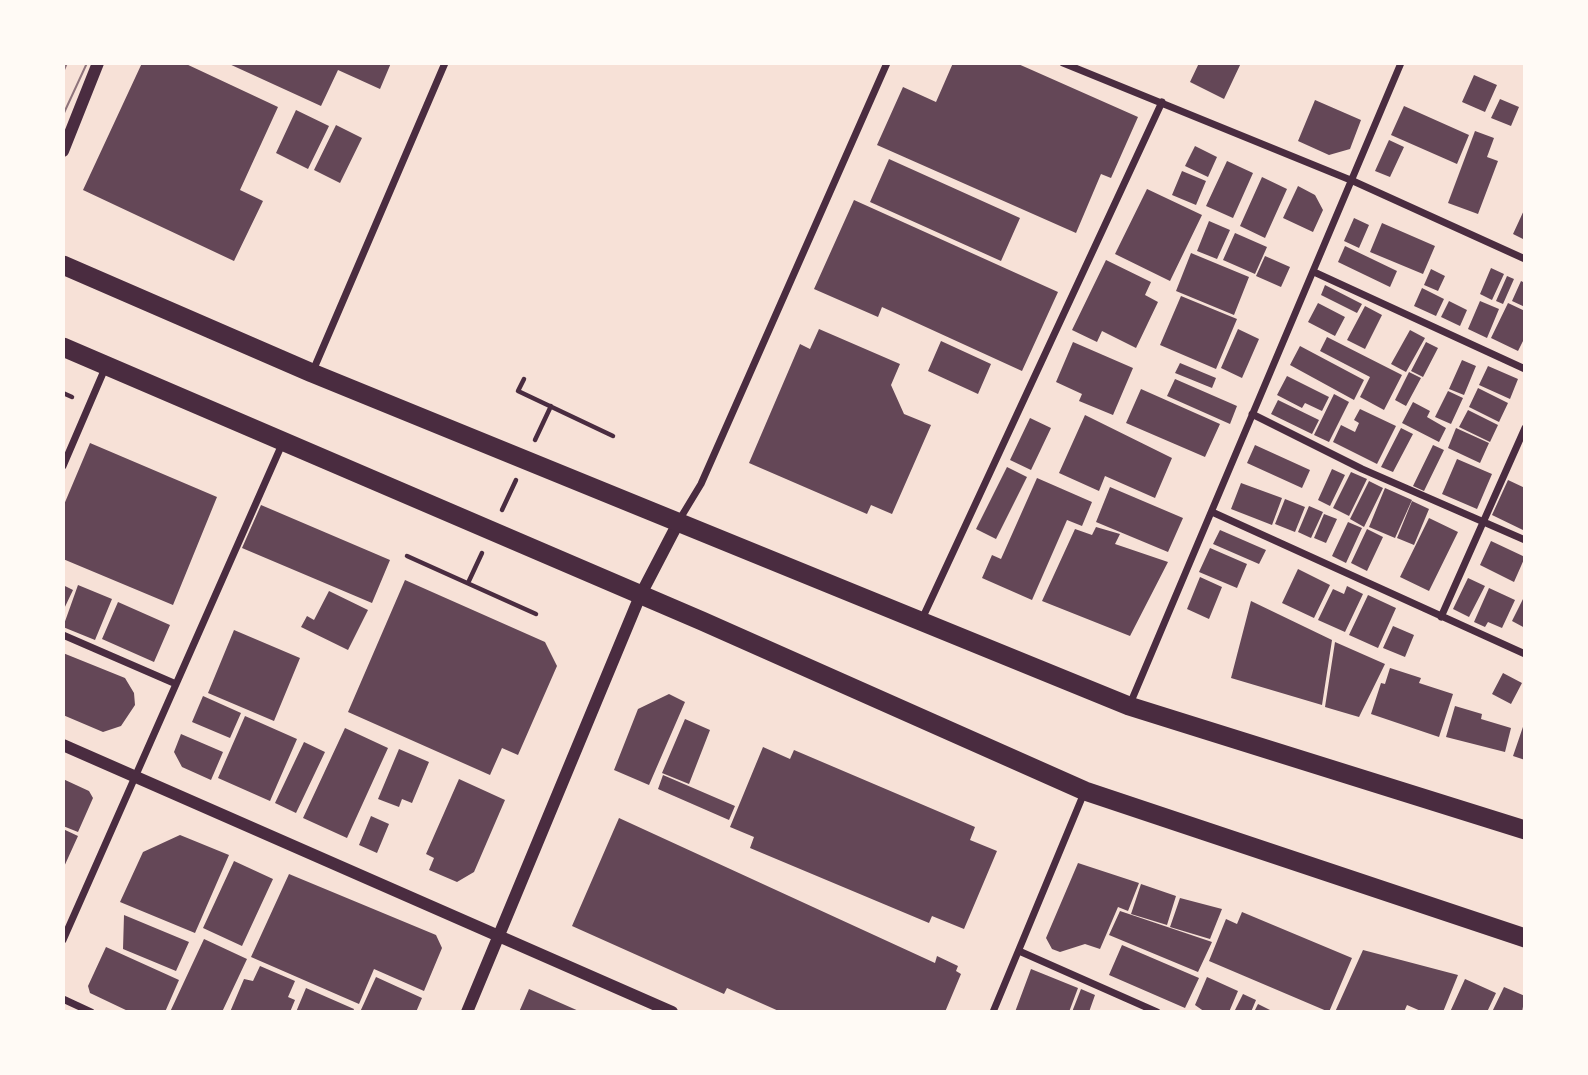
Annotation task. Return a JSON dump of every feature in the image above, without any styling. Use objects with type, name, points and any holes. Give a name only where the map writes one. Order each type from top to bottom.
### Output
[{"type":"highway","points":[[63,265],[312,373],[919,623],[1129,706],[1525,830]]},
{"type":"highway","points":[[63,347],[1085,791],[1525,938]]},
{"type":"street","points":[[63,151],[98,63]]},
{"type":"street","points":[[312,373],[445,63]]},
{"type":"street","points":[[467,1012],[640,596],[701,484],[887,63]]},
{"type":"street","points":[[1063,63],[1353,181],[1525,259]]},
{"type":"street","points":[[1129,706],[1401,63]]},
{"type":"street","points":[[919,623],[1162,102]]},
{"type":"street","points":[[1314,272],[1525,369]]},
{"type":"street","points":[[63,466],[106,366]]},
{"type":"street","points":[[1252,414],[1362,469],[1525,540]]},
{"type":"street","points":[[1441,617],[1525,428]]},
{"type":"street","points":[[63,940],[283,441]]},
{"type":"street","points":[[1212,512],[1525,654]]},
{"type":"street","points":[[63,635],[176,684]]},
{"type":"street","points":[[63,745],[672,1012]]},
{"type":"street","points":[[993,1012],[1085,791]]},
{"type":"street","points":[[1018,951],[1157,1012]]},
{"type":"street","points":[[63,999],[91,1012]]},
{"type":"path","points":[[524,379],[518,391],[613,436]]},
{"type":"path","points":[[63,393],[72,397]]},
{"type":"path","points":[[533,444],[551,406]]},
{"type":"path","points":[[498,520],[521,469]]},
{"type":"path","points":[[468,583],[486,545]]},
{"type":"path","points":[[407,556],[536,614]]},
{"type":"building","points":[[142,63],[184,63],[278,107],[240,190],[263,201],[234,261],[83,190]]},
{"type":"building","points":[[227,63],[391,63],[380,89],[338,70],[321,106]]},
{"type":"building","points":[[953,63],[1016,63],[1138,117],[1111,178],[1101,174],[1076,233],[877,145],[903,87],[936,102]]},
{"type":"building","points":[[1199,63],[1241,63],[1224,99],[1190,82]]},
{"type":"building","points":[[1474,75],[1497,85],[1485,112],[1462,102]]},
{"type":"building","points":[[1500,99],[1519,107],[1511,126],[1491,118]]},
{"type":"building","points":[[1315,100],[1361,120],[1350,149],[1329,155],[1298,141]]},
{"type":"building","points":[[1404,106],[1469,135],[1457,164],[1391,135]]},
{"type":"building","points":[[296,110],[329,126],[308,169],[276,153]]},
{"type":"building","points":[[336,125],[362,138],[340,183],[314,170]]},
{"type":"building","points":[[1475,131],[1494,138],[1487,157],[1498,161],[1478,214],[1448,203]]},
{"type":"building","points":[[1389,140],[1404,147],[1390,177],[1375,171]]},
{"type":"building","points":[[1195,146],[1217,157],[1208,177],[1185,166]]},
{"type":"building","points":[[889,159],[1020,218],[1001,261],[870,202]]},
{"type":"building","points":[[1227,161],[1253,173],[1233,218],[1206,206]]},
{"type":"building","points":[[1182,171],[1206,181],[1196,205],[1172,195]]},
{"type":"building","points":[[1262,177],[1287,189],[1265,238],[1240,226]]},
{"type":"building","points":[[1298,186],[1315,195],[1323,210],[1313,232],[1283,218]]},
{"type":"building","points":[[1147,189],[1202,215],[1170,281],[1115,254]]},
{"type":"building","points":[[854,200],[1058,292],[1022,371],[882,307],[878,317],[814,289]]},
{"type":"building","points":[[1525,208],[1525,240],[1513,234]]},
{"type":"building","points":[[1354,218],[1369,225],[1359,248],[1344,241]]},
{"type":"building","points":[[1209,221],[1230,230],[1217,259],[1197,251]]},
{"type":"building","points":[[1382,223],[1435,246],[1423,274],[1370,252]]},
{"type":"building","points":[[1235,233],[1267,247],[1255,274],[1223,260]]},
{"type":"building","points":[[1345,246],[1397,271],[1390,287],[1338,262]]},
{"type":"building","points":[[1191,253],[1249,277],[1234,315],[1176,291]]},
{"type":"building","points":[[1265,256],[1290,267],[1281,287],[1256,276]]},
{"type":"building","points":[[1106,260],[1151,282],[1145,295],[1158,302],[1136,348],[1102,331],[1097,342],[1072,330]]},
{"type":"building","points":[[1491,268],[1504,274],[1492,300],[1480,294]]},
{"type":"building","points":[[1431,269],[1445,276],[1438,291],[1424,285]]},
{"type":"building","points":[[1507,276],[1514,279],[1503,304],[1496,301]]},
{"type":"building","points":[[1521,281],[1525,283],[1525,307],[1512,301]]},
{"type":"building","points":[[1325,285],[1362,304],[1357,313],[1321,295]]},
{"type":"building","points":[[1422,288],[1444,299],[1436,316],[1414,306]]},
{"type":"building","points":[[1181,296],[1237,319],[1216,369],[1160,345]]},
{"type":"building","points":[[1449,301],[1467,310],[1460,326],[1441,317]]},
{"type":"building","points":[[1480,301],[1499,309],[1487,338],[1468,329]]},
{"type":"building","points":[[1318,303],[1345,317],[1335,336],[1308,322]]},
{"type":"building","points":[[1508,303],[1525,311],[1525,337],[1518,351],[1491,338]]},
{"type":"building","points":[[1365,306],[1382,315],[1365,349],[1347,340]]},
{"type":"building","points":[[819,329],[900,364],[891,385],[904,414],[931,425],[892,514],[871,505],[867,514],[749,463],[800,344],[810,349]]},
{"type":"building","points":[[1238,329],[1259,339],[1242,378],[1221,368]]},
{"type":"building","points":[[1410,330],[1425,338],[1406,372],[1391,364]]},
{"type":"building","points":[[1327,337],[1402,375],[1384,410],[1360,397],[1370,377],[1320,351]]},
{"type":"building","points":[[941,341],[991,364],[978,394],[928,371]]},
{"type":"building","points":[[1073,342],[1133,368],[1113,415],[1079,401],[1082,394],[1056,382]]},
{"type":"building","points":[[1426,342],[1438,348],[1423,377],[1411,371]]},
{"type":"building","points":[[1300,346],[1364,380],[1354,400],[1290,365]]},
{"type":"building","points":[[1462,360],[1476,366],[1464,395],[1449,389]]},
{"type":"building","points":[[1180,363],[1216,378],[1212,388],[1175,373]]},
{"type":"building","points":[[1488,366],[1518,379],[1510,399],[1479,385]]},
{"type":"building","points":[[1409,372],[1421,378],[1406,406],[1395,400]]},
{"type":"building","points":[[1287,376],[1329,397],[1322,411],[1305,403],[1302,408],[1277,395]]},
{"type":"building","points":[[1175,379],[1237,406],[1230,424],[1167,396]]},
{"type":"building","points":[[1478,388],[1508,403],[1499,422],[1469,407]]},
{"type":"building","points":[[1141,389],[1220,424],[1205,457],[1126,423]]},
{"type":"building","points":[[1448,391],[1463,398],[1451,424],[1435,417]]},
{"type":"building","points":[[1334,394],[1349,402],[1329,442],[1314,435]]},
{"type":"building","points":[[1278,400],[1319,420],[1312,434],[1271,414]]},
{"type":"building","points":[[1413,402],[1430,411],[1427,417],[1446,428],[1439,442],[1402,423]]},
{"type":"building","points":[[1360,409],[1396,426],[1377,464],[1333,442],[1341,425],[1355,432],[1359,423],[1354,420]]},
{"type":"building","points":[[1468,410],[1498,425],[1490,442],[1459,427]]},
{"type":"building","points":[[1085,415],[1172,458],[1155,498],[1105,476],[1099,491],[1059,473]]},
{"type":"building","points":[[1030,418],[1051,428],[1031,470],[1010,460]]},
{"type":"building","points":[[1401,428],[1413,434],[1393,472],[1381,467]]},
{"type":"building","points":[[1456,428],[1489,443],[1480,463],[1448,448]]},
{"type":"building","points":[[90,443],[217,497],[173,605],[63,559],[63,507]]},
{"type":"building","points":[[1255,445],[1310,470],[1302,488],[1247,463]]},
{"type":"building","points":[[1433,445],[1444,450],[1424,491],[1413,486]]},
{"type":"building","points":[[1457,459],[1492,474],[1477,509],[1442,494]]},
{"type":"building","points":[[1007,467],[1027,477],[996,539],[976,529]]},
{"type":"building","points":[[1332,469],[1345,475],[1330,506],[1318,500]]},
{"type":"building","points":[[1351,472],[1367,479],[1349,516],[1333,508]]},
{"type":"building","points":[[1037,478],[1092,502],[1082,526],[1067,520],[1032,600],[982,578],[992,555],[1001,559]]},
{"type":"building","points":[[1508,480],[1525,488],[1525,531],[1492,515]]},
{"type":"building","points":[[1369,481],[1383,488],[1364,527],[1350,519]]},
{"type":"building","points":[[1241,483],[1282,498],[1272,525],[1231,509]]},
{"type":"building","points":[[1110,487],[1183,518],[1168,552],[1096,522]]},
{"type":"building","points":[[1385,488],[1412,500],[1395,538],[1369,527]]},
{"type":"building","points":[[1285,499],[1305,507],[1295,532],[1275,524]]},
{"type":"building","points":[[1412,501],[1429,509],[1414,545],[1397,538]]},
{"type":"building","points":[[261,505],[390,560],[372,603],[242,548]]},
{"type":"building","points":[[1309,506],[1323,512],[1311,538],[1298,532]]},
{"type":"building","points":[[1324,514],[1337,519],[1326,543],[1314,538]]},
{"type":"building","points":[[1429,518],[1458,532],[1429,591],[1400,577]]},
{"type":"building","points":[[1348,522],[1362,528],[1346,563],[1332,556]]},
{"type":"building","points":[[1096,527],[1120,534],[1115,544],[1168,562],[1130,636],[1042,601],[1075,529],[1092,535]]},
{"type":"building","points":[[1367,529],[1383,537],[1367,571],[1351,563]]},
{"type":"building","points":[[1220,530],[1266,550],[1259,564],[1213,544]]},
{"type":"building","points":[[1491,541],[1525,557],[1514,582],[1480,565]]},
{"type":"building","points":[[1210,548],[1247,564],[1237,588],[1199,572]]},
{"type":"building","points":[[1298,569],[1330,585],[1314,618],[1282,603]]},
{"type":"building","points":[[1200,577],[1222,587],[1209,619],[1187,609]]},
{"type":"building","points":[[1468,578],[1485,586],[1469,617],[1453,609]]},
{"type":"building","points":[[405,580],[545,642],[557,666],[518,755],[502,748],[490,775],[348,712]]},
{"type":"building","points":[[63,585],[73,590],[63,611]]},
{"type":"building","points":[[78,585],[112,599],[95,640],[63,627]]},
{"type":"building","points":[[1347,586],[1363,594],[1345,632],[1318,620],[1333,589],[1344,594]]},
{"type":"building","points":[[1489,588],[1515,600],[1502,628],[1488,622],[1485,627],[1474,622]]},
{"type":"building","points":[[329,591],[368,610],[348,650],[301,627],[307,616],[314,620]]},
{"type":"building","points":[[1368,595],[1396,608],[1378,648],[1349,635]]},
{"type":"building","points":[[1525,595],[1525,628],[1512,621]]},
{"type":"building","points":[[1251,601],[1332,640],[1322,705],[1231,678]]},
{"type":"building","points":[[118,602],[170,625],[154,662],[102,639]]},
{"type":"building","points":[[1393,626],[1414,635],[1405,657],[1383,648]]},
{"type":"building","points":[[234,630],[300,658],[274,721],[208,693]]},
{"type":"building","points":[[1335,642],[1385,664],[1359,717],[1325,707]]},
{"type":"building","points":[[63,653],[125,678],[134,693],[135,705],[121,726],[103,732],[63,715]]},
{"type":"building","points":[[1390,668],[1421,678],[1419,683],[1453,694],[1439,737],[1371,714],[1381,683],[1385,684]]},
{"type":"building","points":[[1503,673],[1522,683],[1511,704],[1492,694]]},
{"type":"building","points":[[669,694],[685,702],[649,785],[614,770],[638,709]]},
{"type":"building","points":[[203,696],[241,713],[230,738],[192,722]]},
{"type":"building","points":[[1455,706],[1482,714],[1481,719],[1511,728],[1505,752],[1446,737]]},
{"type":"building","points":[[245,716],[297,739],[270,801],[218,778]]},
{"type":"building","points":[[685,719],[710,730],[689,784],[662,773]]},
{"type":"building","points":[[1525,721],[1525,760],[1513,756]]},
{"type":"building","points":[[345,728],[388,748],[347,838],[303,818]]},
{"type":"building","points":[[181,734],[223,752],[211,780],[182,767],[174,752]]},
{"type":"building","points":[[304,742],[325,752],[296,813],[275,803]]},
{"type":"building","points":[[763,747],[790,759],[794,750],[975,827],[970,840],[997,851],[964,929],[932,916],[929,923],[750,848],[754,837],[730,827]]},
{"type":"building","points":[[399,749],[429,762],[412,803],[402,799],[399,807],[378,799]]},
{"type":"building","points":[[663,775],[735,806],[729,820],[658,789]]},
{"type":"building","points":[[63,779],[89,791],[93,798],[78,832],[63,826]]},
{"type":"building","points":[[459,779],[505,800],[474,872],[457,882],[429,870],[434,858],[426,854]]},
{"type":"building","points":[[371,816],[389,824],[377,853],[359,845]]},
{"type":"building","points":[[619,818],[935,963],[937,956],[958,966],[956,971],[961,974],[945,1012],[781,1012],[727,988],[724,994],[572,926]]},
{"type":"building","points":[[63,829],[78,836],[63,869]]},
{"type":"building","points":[[180,835],[229,855],[195,933],[120,902],[143,852]]},
{"type":"building","points":[[234,861],[273,879],[242,946],[203,928]]},
{"type":"building","points":[[1078,863],[1139,883],[1128,911],[1118,907],[1100,949],[1085,944],[1060,952],[1052,949],[1046,938]]},
{"type":"building","points":[[289,874],[436,935],[442,948],[424,991],[374,969],[359,1004],[251,957]]},
{"type":"building","points":[[1141,884],[1176,896],[1167,925],[1131,914]]},
{"type":"building","points":[[1180,898],[1222,909],[1210,939],[1170,927]]},
{"type":"building","points":[[1120,911],[1212,942],[1198,972],[1109,935]]},
{"type":"building","points":[[1242,912],[1352,958],[1329,1012],[1209,961],[1226,919],[1237,924]]},
{"type":"building","points":[[124,915],[189,942],[176,971],[123,949]]},
{"type":"building","points":[[204,939],[247,959],[222,1012],[170,1012]]},
{"type":"building","points":[[1122,945],[1199,978],[1185,1008],[1109,975]]},
{"type":"building","points":[[106,947],[179,980],[165,1012],[130,1012],[90,993],[88,986]]},
{"type":"building","points":[[1363,950],[1458,975],[1443,1012],[1423,1012],[1407,1005],[1404,1012],[1335,1012]]},
{"type":"building","points":[[260,966],[295,981],[288,997],[295,1000],[290,1012],[230,1012],[244,979],[253,981]]},
{"type":"building","points":[[1031,969],[1078,988],[1069,1012],[1015,1012]]},
{"type":"building","points":[[376,977],[422,998],[416,1012],[360,1012]]},
{"type":"building","points":[[1207,977],[1238,991],[1229,1012],[1205,1012],[1195,1005]]},
{"type":"building","points":[[1465,979],[1496,993],[1487,1012],[1450,1012]]},
{"type":"building","points":[[1504,987],[1525,996],[1522,1012],[1492,1012]]},
{"type":"building","points":[[306,988],[354,1009],[353,1012],[296,1012]]},
{"type":"building","points":[[529,989],[581,1012],[519,1012]]},
{"type":"building","points":[[1081,989],[1095,995],[1089,1012],[1072,1012]]},
{"type":"building","points":[[1243,994],[1256,1000],[1251,1012],[1234,1012]]},
{"type":"building","points":[[1258,1004],[1274,1012],[1254,1012]]},
{"type":"tram line","points":[[63,72],[67,63]]},
{"type":"tram line","points":[[63,115],[87,63]]}]
